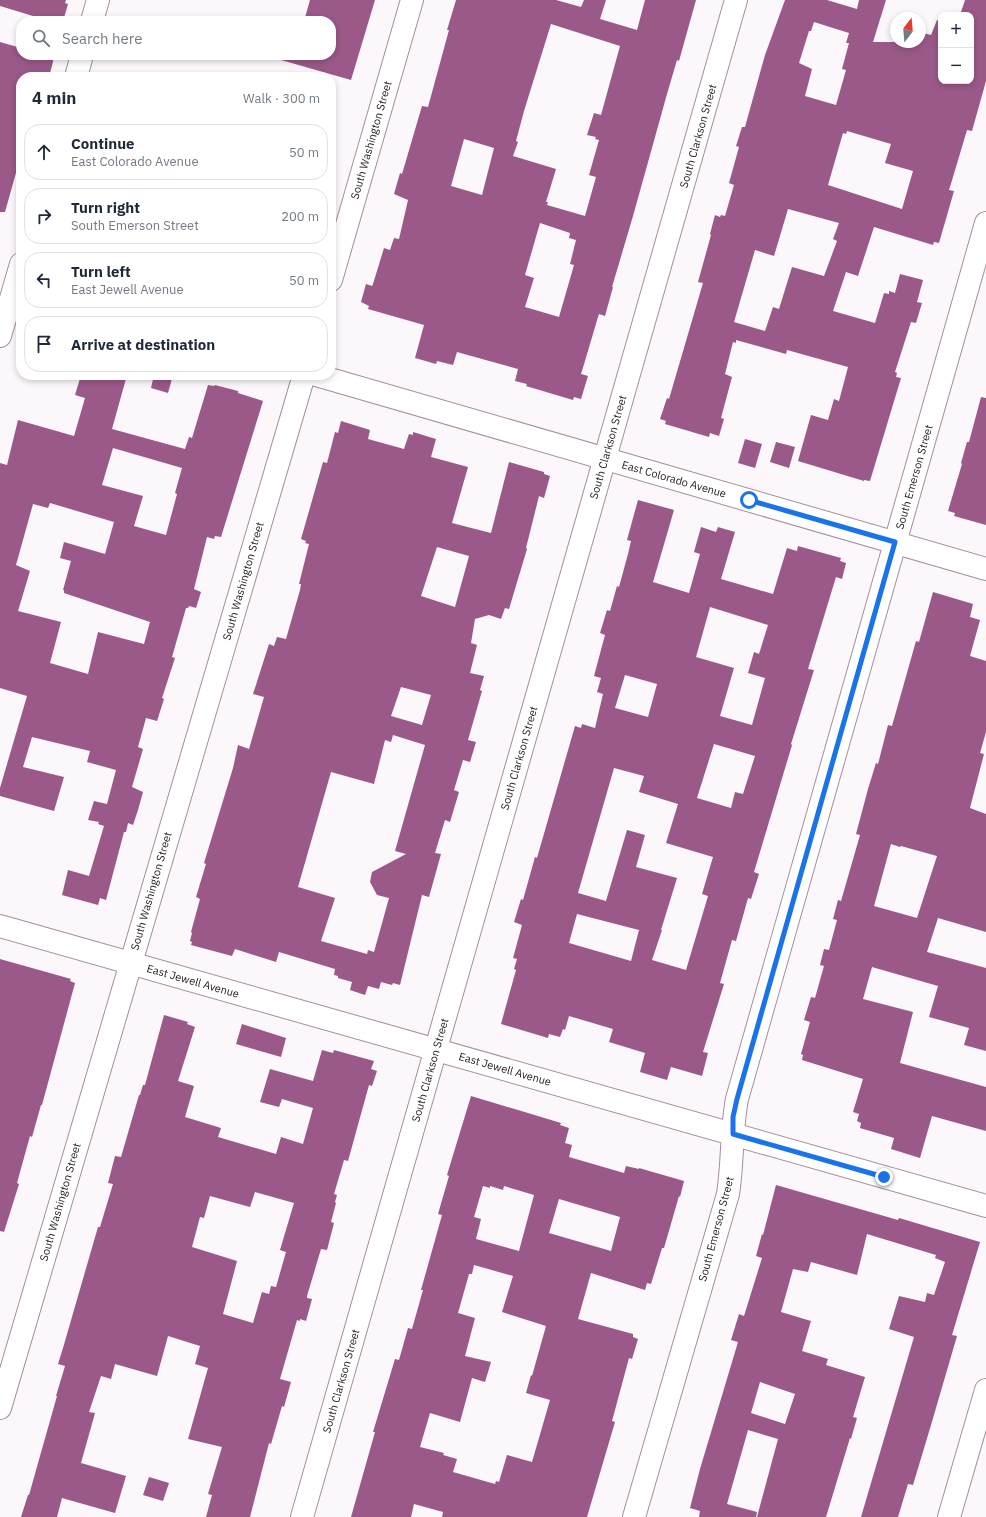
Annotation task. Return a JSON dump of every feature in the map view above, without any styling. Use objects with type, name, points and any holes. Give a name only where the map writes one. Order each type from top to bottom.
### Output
[{"type":"street","points":[[93,16],[98,0]]},
{"type":"street","name":"South Washington Street","points":[[336,263],[412,0]]},
{"type":"street","name":"South Clarkson Street","points":[[302,1517],[736,0]]},
{"type":"street","points":[[77,72],[81,60]]},
{"type":"street","name":"South Emerson Street","points":[[634,1517],[728,1194],[731,1172],[733,1117],[737,1099],[986,223]]},
{"type":"street","points":[[0,336],[16,277]]},
{"type":"street","name":"South Washington Street","points":[[0,1408],[303,380]]},
{"type":"street","name":"East Colorado Avenue","points":[[333,380],[986,569]]},
{"type":"street","name":"East Jewell Avenue","points":[[0,926],[986,1206]]},
{"type":"street","points":[[949,1517],[986,1390]]},
{"type":"building","points":[[0,0],[66,0],[65,3],[68,4],[64,16],[33,16],[0,6]]},
{"type":"building","points":[[310,0],[375,0],[351,80],[336,76],[336,72],[323,72],[281,60],[336,60],[336,16],[305,16]]},
{"type":"building","points":[[456,0],[556,0],[581,7],[584,0],[606,0],[600,19],[637,30],[645,0],[696,0],[679,61],[677,60],[667,94],[605,316],[599,314],[581,374],[588,376],[581,399],[574,397],[573,400],[526,386],[527,384],[515,381],[518,369],[457,352],[453,365],[437,361],[436,364],[415,358],[424,325],[368,309],[369,306],[361,302],[366,284],[372,286],[373,284],[384,248],[390,250],[394,238],[399,239],[408,200],[394,194],[400,173],[402,174],[422,106],[428,107],[449,30],[447,30]],"holes":[[[551,24],[620,46],[601,115],[594,113],[587,135],[596,137],[595,139],[599,140],[589,175],[596,177],[585,216],[547,205],[548,202],[546,202],[556,169],[513,156],[518,142],[516,141],[524,111]],[[464,139],[494,148],[482,195],[451,186]],[[540,223],[570,233],[569,238],[576,240],[570,264],[574,265],[559,317],[525,307],[534,278],[525,275]]]},
{"type":"building","points":[[785,0],[827,0],[857,9],[859,0],[886,0],[873,42],[890,42],[890,48],[926,48],[926,34],[931,35],[938,20],[938,84],[974,84],[974,12],[961,12],[965,0],[986,0],[986,81],[972,131],[967,130],[949,190],[954,191],[939,243],[934,242],[933,245],[874,227],[858,276],[846,272],[833,311],[875,323],[884,293],[889,294],[889,291],[895,293],[900,274],[923,280],[917,302],[922,303],[916,323],[911,322],[895,372],[897,373],[896,377],[901,378],[870,481],[864,481],[798,461],[811,415],[828,420],[834,399],[839,401],[848,367],[787,350],[786,354],[736,340],[736,343],[733,342],[725,374],[732,377],[721,418],[724,419],[719,436],[710,433],[709,437],[665,424],[666,421],[660,419],[667,398],[669,399],[703,283],[698,282],[715,215],[720,217],[721,215],[725,216],[734,185],[729,183],[739,147],[736,146],[742,127],[745,127],[765,55]],"holes":[[[814,22],[849,33],[846,43],[849,43],[842,69],[846,70],[836,105],[805,96],[812,69],[799,63],[809,31],[811,31]],[[847,131],[891,144],[885,163],[913,171],[902,209],[828,185],[843,133],[846,134]],[[788,209],[839,223],[833,239],[837,241],[824,276],[792,267],[779,309],[773,307],[765,331],[734,322],[755,250],[774,256]]]},
{"type":"building","points":[[0,42],[16,47],[16,60],[53,60],[50,72],[16,72],[16,173],[5,212],[0,212]]},
{"type":"building","points":[[80,380],[126,380],[112,429],[185,449],[189,437],[192,438],[208,385],[215,385],[238,391],[238,393],[263,401],[221,537],[215,536],[214,539],[207,537],[194,589],[201,592],[196,608],[189,606],[186,608],[172,657],[175,658],[162,698],[164,699],[157,721],[146,718],[138,747],[143,749],[132,787],[143,792],[133,825],[128,823],[126,832],[124,832],[106,900],[100,898],[98,905],[62,895],[68,870],[89,876],[104,826],[98,824],[99,822],[88,820],[94,801],[107,804],[116,770],[87,762],[90,751],[32,737],[23,767],[64,777],[54,811],[0,796],[0,788],[27,696],[0,688],[0,463],[7,465],[18,420],[74,436],[85,398],[75,395]],"holes":[[[113,448],[182,468],[166,535],[134,526],[143,496],[102,485]],[[50,503],[114,522],[105,554],[64,542],[60,558],[71,561],[63,590],[64,593],[150,622],[144,644],[98,632],[88,674],[50,663],[61,622],[18,611],[30,571],[16,565],[33,504],[48,508]]]},
{"type":"building","points":[[153,380],[172,380],[168,393],[151,388]]},
{"type":"building","points":[[981,397],[986,398],[986,525],[954,516],[955,513],[948,511]]},
{"type":"building","points":[[341,421],[370,430],[368,439],[404,449],[409,434],[413,435],[413,432],[436,439],[431,457],[468,467],[452,523],[491,533],[509,462],[544,472],[544,474],[550,476],[544,498],[539,496],[527,549],[509,609],[505,608],[501,619],[489,615],[475,619],[471,643],[477,645],[470,673],[484,676],[480,690],[482,691],[468,740],[476,742],[470,762],[463,760],[454,790],[459,792],[450,822],[445,820],[435,853],[441,854],[429,897],[422,895],[400,985],[393,983],[392,985],[381,982],[379,989],[368,986],[365,995],[350,990],[352,982],[338,978],[338,976],[334,975],[335,969],[279,952],[276,962],[235,949],[232,956],[191,945],[192,942],[190,941],[200,899],[196,897],[206,864],[204,863],[233,768],[238,745],[249,749],[264,697],[253,694],[269,644],[274,646],[277,637],[286,639],[300,590],[301,584],[299,584],[309,544],[305,543],[306,541],[301,539],[323,462],[327,463],[335,432],[338,433]],"holes":[[[437,547],[469,556],[455,607],[421,596]],[[401,687],[431,695],[422,725],[391,716]],[[393,735],[425,745],[395,851],[406,854],[372,872],[370,882],[377,895],[389,898],[374,952],[368,950],[367,954],[321,941],[335,898],[298,887],[331,772],[374,784],[385,740],[391,742]]]},
{"type":"building","points":[[745,439],[762,444],[755,468],[738,463]]},
{"type":"building","points":[[776,442],[795,447],[789,468],[770,462]]},
{"type":"building","points":[[638,500],[674,510],[653,582],[689,593],[700,554],[694,552],[701,527],[716,532],[718,527],[735,532],[721,579],[773,594],[787,548],[797,551],[798,546],[841,558],[840,561],[846,563],[842,579],[836,577],[808,669],[814,670],[754,872],[759,874],[751,899],[748,898],[736,941],[732,940],[720,983],[724,984],[703,1052],[708,1053],[702,1076],[671,1067],[667,1080],[640,1072],[645,1053],[609,1042],[613,1029],[569,1016],[565,1030],[563,1029],[560,1037],[549,1034],[548,1038],[501,1024],[516,970],[514,969],[517,959],[513,958],[522,925],[514,922],[521,899],[523,900],[535,857],[537,858],[575,726],[581,728],[582,724],[595,728],[603,694],[597,692],[601,678],[594,676],[605,635],[600,633],[607,610],[610,611],[617,586],[619,587],[631,541],[627,540]],"holes":[[[710,607],[768,625],[759,654],[754,652],[748,673],[765,678],[752,725],[720,716],[734,668],[696,657]],[[625,675],[657,684],[648,717],[615,708]],[[714,744],[755,756],[743,794],[735,792],[731,808],[697,798]],[[614,768],[644,776],[639,792],[678,804],[666,843],[713,857],[702,894],[708,896],[686,970],[652,960],[677,878],[636,867],[645,835],[627,830],[606,901],[578,893]],[[577,914],[639,930],[631,961],[569,943]]]},
{"type":"building","points":[[933,592],[973,604],[970,617],[980,620],[970,656],[986,661],[986,732],[980,753],[984,754],[970,808],[986,814],[986,932],[938,918],[927,952],[986,968],[986,1051],[964,1045],[969,1028],[929,1017],[938,986],[872,967],[863,999],[913,1012],[900,1063],[986,1087],[986,1131],[932,1116],[920,1158],[891,1149],[894,1138],[860,1128],[861,1123],[857,1121],[859,1114],[853,1112],[863,1079],[802,1060],[803,1055],[801,1054],[810,1022],[804,1020],[811,997],[815,998],[824,966],[820,965],[824,949],[829,950],[837,920],[833,919],[838,900],[841,901],[860,835],[856,834],[868,789],[876,763],[878,764],[888,725],[892,726],[916,641],[919,642]],"holes":[[[891,844],[901,846],[937,856],[917,918],[874,906]]]},
{"type":"building","points":[[0,959],[71,979],[70,981],[75,983],[42,1105],[32,1137],[30,1136],[17,1183],[19,1184],[4,1232],[0,1231]]},
{"type":"building","points":[[164,1015],[188,1022],[187,1024],[195,1027],[178,1081],[194,1086],[185,1117],[221,1128],[218,1137],[276,1154],[281,1137],[303,1144],[313,1108],[282,1099],[279,1107],[260,1102],[270,1069],[313,1081],[322,1050],[333,1053],[334,1050],[374,1061],[371,1069],[377,1071],[372,1086],[369,1085],[348,1161],[344,1160],[334,1194],[337,1195],[331,1222],[334,1223],[327,1250],[321,1249],[307,1296],[307,1298],[312,1299],[306,1321],[300,1319],[300,1321],[297,1320],[280,1379],[291,1382],[271,1444],[269,1443],[250,1517],[206,1517],[212,1495],[208,1494],[222,1447],[188,1439],[208,1368],[195,1364],[200,1346],[168,1336],[157,1376],[115,1364],[111,1379],[101,1376],[89,1412],[95,1413],[81,1463],[126,1476],[115,1513],[62,1498],[57,1517],[21,1517],[29,1495],[65,1366],[58,1364],[98,1227],[100,1227],[113,1184],[108,1183],[115,1156],[121,1157],[139,1095],[143,1085],[145,1085]],"holes":[[[255,1192],[294,1203],[280,1250],[286,1252],[276,1287],[271,1286],[269,1294],[262,1292],[253,1323],[223,1314],[237,1261],[192,1247],[200,1217],[204,1218],[210,1196],[250,1207]]]},
{"type":"building","points":[[242,1024],[286,1038],[281,1057],[236,1044]]},
{"type":"building","points":[[471,1096],[561,1123],[560,1125],[569,1128],[565,1143],[572,1145],[569,1157],[624,1173],[626,1166],[639,1168],[684,1181],[664,1248],[662,1248],[651,1284],[647,1283],[645,1290],[591,1273],[578,1319],[633,1334],[633,1337],[638,1339],[632,1359],[629,1358],[612,1421],[615,1422],[587,1517],[442,1517],[443,1512],[414,1504],[411,1517],[351,1517],[375,1432],[373,1432],[395,1359],[399,1360],[408,1328],[412,1329],[423,1290],[421,1290],[442,1215],[438,1214],[449,1176],[447,1175]],"holes":[[[483,1186],[490,1188],[490,1186],[503,1190],[504,1186],[534,1195],[519,1251],[476,1239],[481,1219],[474,1217]],[[559,1199],[620,1217],[611,1251],[549,1233]],[[474,1265],[513,1276],[502,1312],[546,1326],[526,1393],[550,1400],[532,1462],[507,1455],[499,1482],[496,1481],[495,1484],[453,1472],[457,1459],[443,1455],[444,1453],[420,1447],[430,1413],[460,1422],[472,1378],[485,1382],[491,1362],[465,1356],[475,1318],[458,1313],[469,1274],[472,1274]]]},
{"type":"building","points":[[776,1185],[898,1220],[899,1218],[980,1242],[952,1335],[957,1336],[931,1425],[913,1485],[908,1484],[898,1517],[861,1517],[914,1337],[889,1329],[899,1296],[925,1302],[927,1293],[934,1295],[945,1262],[935,1258],[936,1255],[867,1234],[857,1275],[811,1262],[808,1272],[793,1269],[781,1312],[811,1321],[802,1351],[828,1359],[826,1365],[865,1377],[853,1417],[857,1418],[826,1517],[757,1517],[778,1439],[748,1430],[727,1504],[757,1512],[756,1517],[699,1517],[700,1511],[690,1508],[700,1469],[738,1342],[731,1340],[739,1314],[744,1316],[762,1258],[756,1256],[762,1234],[763,1235]],"holes":[[[760,1382],[795,1394],[785,1424],[751,1413]]]},
{"type":"building","points":[[149,1477],[169,1483],[163,1501],[143,1495]]},
{"type":"route","points":[[749,500],[895,542],[737,1099],[733,1117],[733,1134],[884,1177]]}]
